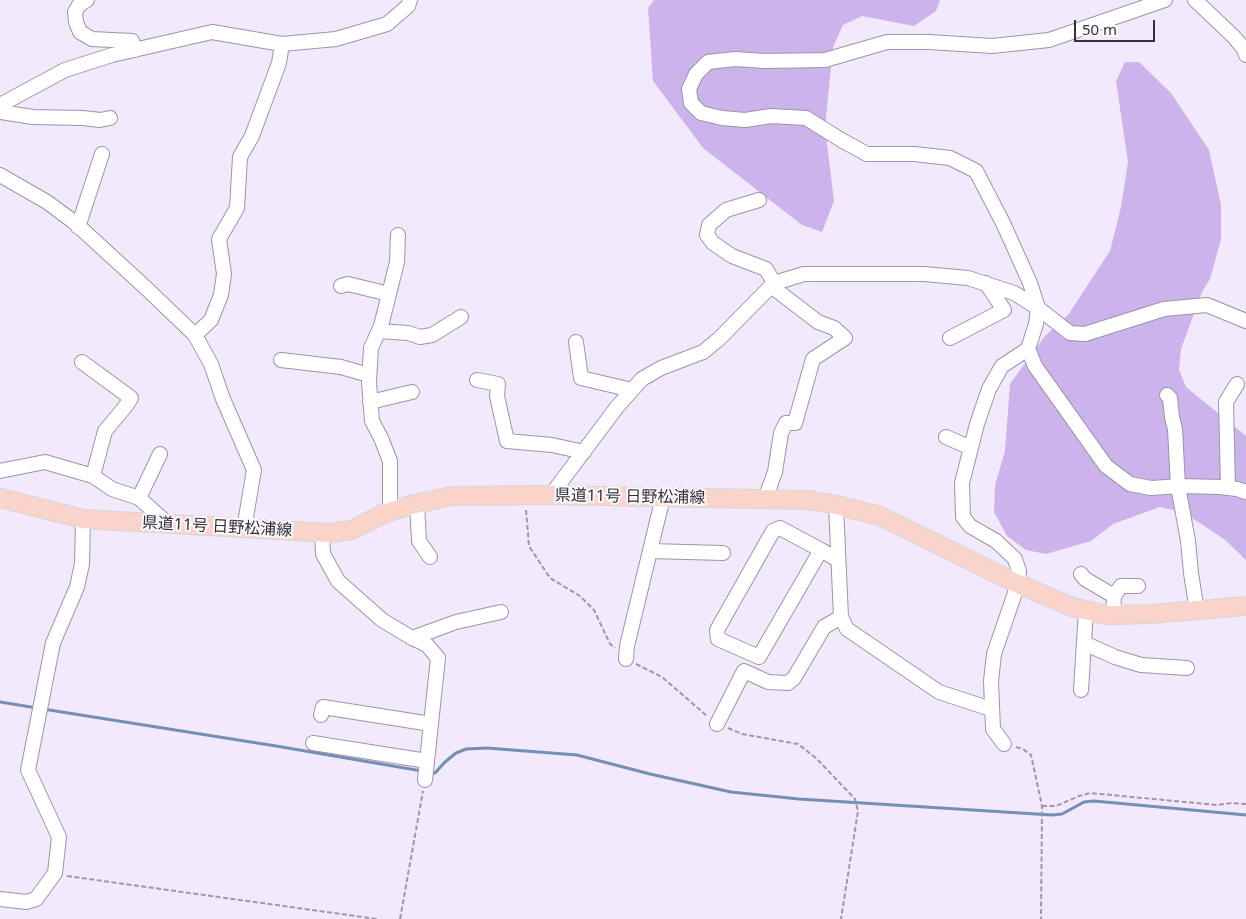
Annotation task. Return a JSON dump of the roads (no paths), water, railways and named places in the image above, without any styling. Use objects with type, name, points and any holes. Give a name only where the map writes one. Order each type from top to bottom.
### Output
[{"type":"main road","name":"県道11号 日野松浦線","points":[[0,498],[83,519],[322,533],[352,530],[390,512],[417,503],[452,496],[551,495],[809,500],[836,504],[880,516],[1018,584],[1072,607],[1113,615],[1152,614],[1246,606]]},
{"type":"street","points":[[87,0],[79,4],[75,12],[80,32],[92,39],[132,41],[135,50]]},
{"type":"street","points":[[0,105],[65,70],[112,54],[212,32],[282,44],[336,39],[387,24],[408,6],[410,0]]},
{"type":"street","points":[[1004,744],[994,730],[991,709],[991,681],[994,654],[1018,584],[1019,571],[1015,558],[996,541],[970,526],[963,517],[962,483],[989,389],[1002,366],[1028,349],[1036,324],[1038,308],[1030,283],[1003,223],[976,171],[950,158],[914,154],[867,154],[806,118],[771,116],[737,119],[700,113],[691,104],[690,89],[696,74],[708,62],[735,59],[765,62],[825,60],[887,42],[929,42],[992,46],[1049,40],[1165,0]]},
{"type":"street","points":[[1195,0],[1233,36],[1244,49],[1246,56]]},
{"type":"street","points":[[195,335],[211,320],[221,295],[224,274],[219,239],[237,208],[240,158],[252,136],[279,63],[282,44]]},
{"type":"street","points":[[0,112],[33,117],[100,120],[110,118]]},
{"type":"street","points":[[78,226],[102,154]]},
{"type":"street","points":[[0,175],[47,202],[78,226],[195,335],[212,364],[223,399],[254,470],[244,529]]},
{"type":"street","points":[[759,200],[726,210],[709,225],[707,235],[713,243],[732,256],[766,269],[772,285],[818,322],[834,328],[846,338],[813,359],[794,423],[786,423],[781,432],[775,472],[765,499]]},
{"type":"street","points":[[390,512],[390,461],[372,421],[369,375],[371,348],[379,331],[397,262],[398,235]]},
{"type":"street","points":[[551,495],[642,379],[661,368],[703,352],[720,339],[772,285],[804,274],[924,274],[968,278],[1014,293],[1038,308],[1070,333],[1085,334],[1164,309],[1207,305],[1246,321]]},
{"type":"street","points":[[950,338],[1004,310],[986,283]]},
{"type":"street","points":[[342,286],[348,284],[389,294]]},
{"type":"street","points":[[379,331],[408,333],[420,337],[432,335],[461,317]]},
{"type":"street","points":[[576,342],[580,378],[632,390]]},
{"type":"street","points":[[1028,349],[1035,366],[1106,466],[1130,484],[1151,488],[1178,486],[1228,488],[1246,492]]},
{"type":"street","points":[[281,360],[341,368],[369,375]]},
{"type":"street","points":[[82,362],[131,398],[105,431],[93,476]]},
{"type":"street","points":[[477,380],[498,384],[497,396],[507,441],[552,445],[584,452]]},
{"type":"street","points":[[1228,488],[1226,402],[1237,384]]},
{"type":"street","points":[[370,402],[412,392]]},
{"type":"street","points":[[1167,394],[1170,398],[1175,429],[1178,486],[1188,541],[1197,610]]},
{"type":"street","points":[[946,437],[971,448]]},
{"type":"street","points":[[139,498],[160,454]]},
{"type":"street","points":[[0,471],[45,462],[93,476],[112,489],[139,498],[168,524]]},
{"type":"street","points":[[626,659],[627,646],[663,497]]},
{"type":"street","points":[[417,503],[419,541],[430,557]]},
{"type":"street","points":[[836,504],[841,617],[847,629],[939,692],[991,709]]},
{"type":"street","points":[[0,899],[26,902],[36,899],[55,874],[59,837],[28,770],[53,643],[77,587],[82,564],[83,519]]},
{"type":"street","points":[[821,550],[759,657],[718,639],[717,630],[773,531],[780,528],[821,550],[838,560]]},
{"type":"street","points":[[322,533],[323,554],[338,581],[382,620],[427,645],[438,658],[425,780]]},
{"type":"street","points":[[650,551],[723,553]]},
{"type":"street","points":[[1081,574],[1085,580],[1114,596]]},
{"type":"street","points":[[1113,615],[1114,596],[1122,586],[1138,586]]},
{"type":"street","points":[[1081,690],[1086,610]]},
{"type":"street","points":[[412,638],[456,622],[501,612]]},
{"type":"street","points":[[717,724],[744,671],[768,682],[788,683],[794,678],[824,626],[841,617]]},
{"type":"street","points":[[1084,643],[1115,657],[1141,665],[1187,668]]},
{"type":"street","points":[[321,715],[323,707],[431,724]]},
{"type":"street","points":[[313,743],[427,763]]},
{"type":"waterway","points":[[0,702],[37,708]]},
{"type":"waterway","points":[[43,709],[422,771]]},
{"type":"waterway","points":[[430,773],[435,773],[456,753],[466,749],[487,748],[577,755],[731,792],[799,799],[1052,815],[1062,814],[1084,802],[1094,801],[1246,815]]}]
